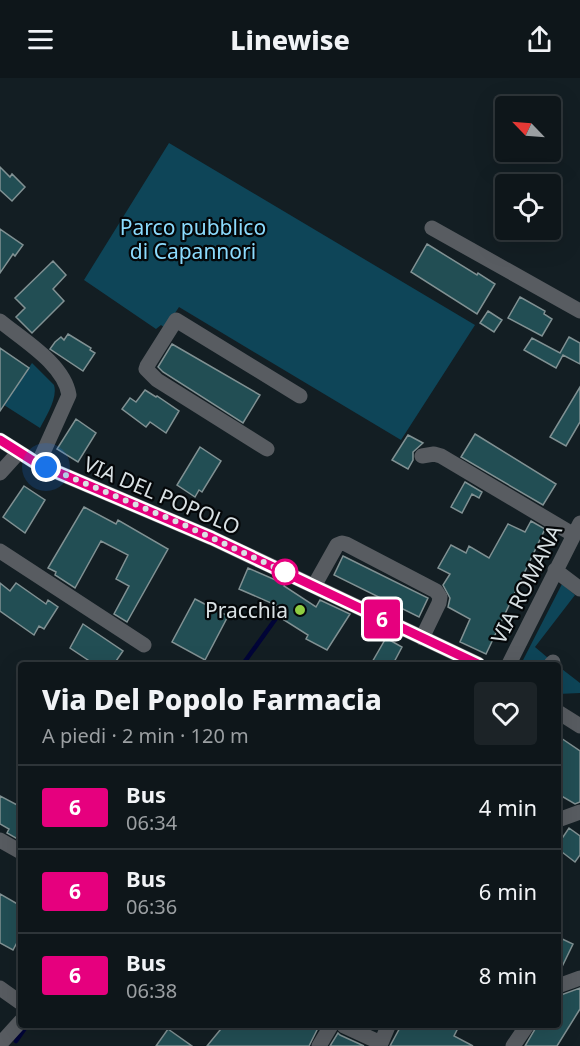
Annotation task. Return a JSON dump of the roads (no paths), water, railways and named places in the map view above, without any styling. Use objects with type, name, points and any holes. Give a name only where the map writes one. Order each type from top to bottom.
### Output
[{"type":"street","points":[[432,228],[580,311]]},
{"type":"street","points":[[267,449],[157,380],[146,369],[147,366],[176,320],[300,396]]},
{"type":"street","points":[[0,321],[54,365],[67,385],[69,394],[38,464]]},
{"type":"street","name":"VIA DEL POPOLO","points":[[0,440],[38,464],[182,524],[474,662]]},
{"type":"street","points":[[0,473],[19,452]]},
{"type":"street","points":[[422,456],[434,454],[441,456],[577,529]]},
{"type":"street","name":"VIA ROMANA","points":[[510,662],[577,529]]},
{"type":"street","points":[[314,586],[337,545],[346,544],[436,591],[440,597],[422,638]]},
{"type":"street","points":[[0,551],[144,645]]},
{"type":"street","points":[[555,570],[580,589]]},
{"type":"street","points":[[561,719],[580,726]]},
{"type":"street","points":[[561,819],[580,812]]},
{"type":"street","points":[[0,840],[18,850]]},
{"type":"street","points":[[561,985],[580,978]]},
{"type":"street","points":[[0,988],[18,1001]]},
{"type":"street","points":[[0,1045],[18,1024]]},
{"type":"street","points":[[319,1046],[330,1028]]},
{"type":"street","points":[[349,1028],[381,1042],[387,1028]]},
{"type":"street","points":[[513,1046],[525,1028]]},
{"type":"waterway","points":[[244,662],[277,617]]},
{"type":"waterway","points":[[16,1041],[25,1028]]},
{"type":"place","name":"Pracchia","points":[[300,610]]},
{"type":"park label","name":"Parco pubblico di Capannori","points":[[193,239]]}]
